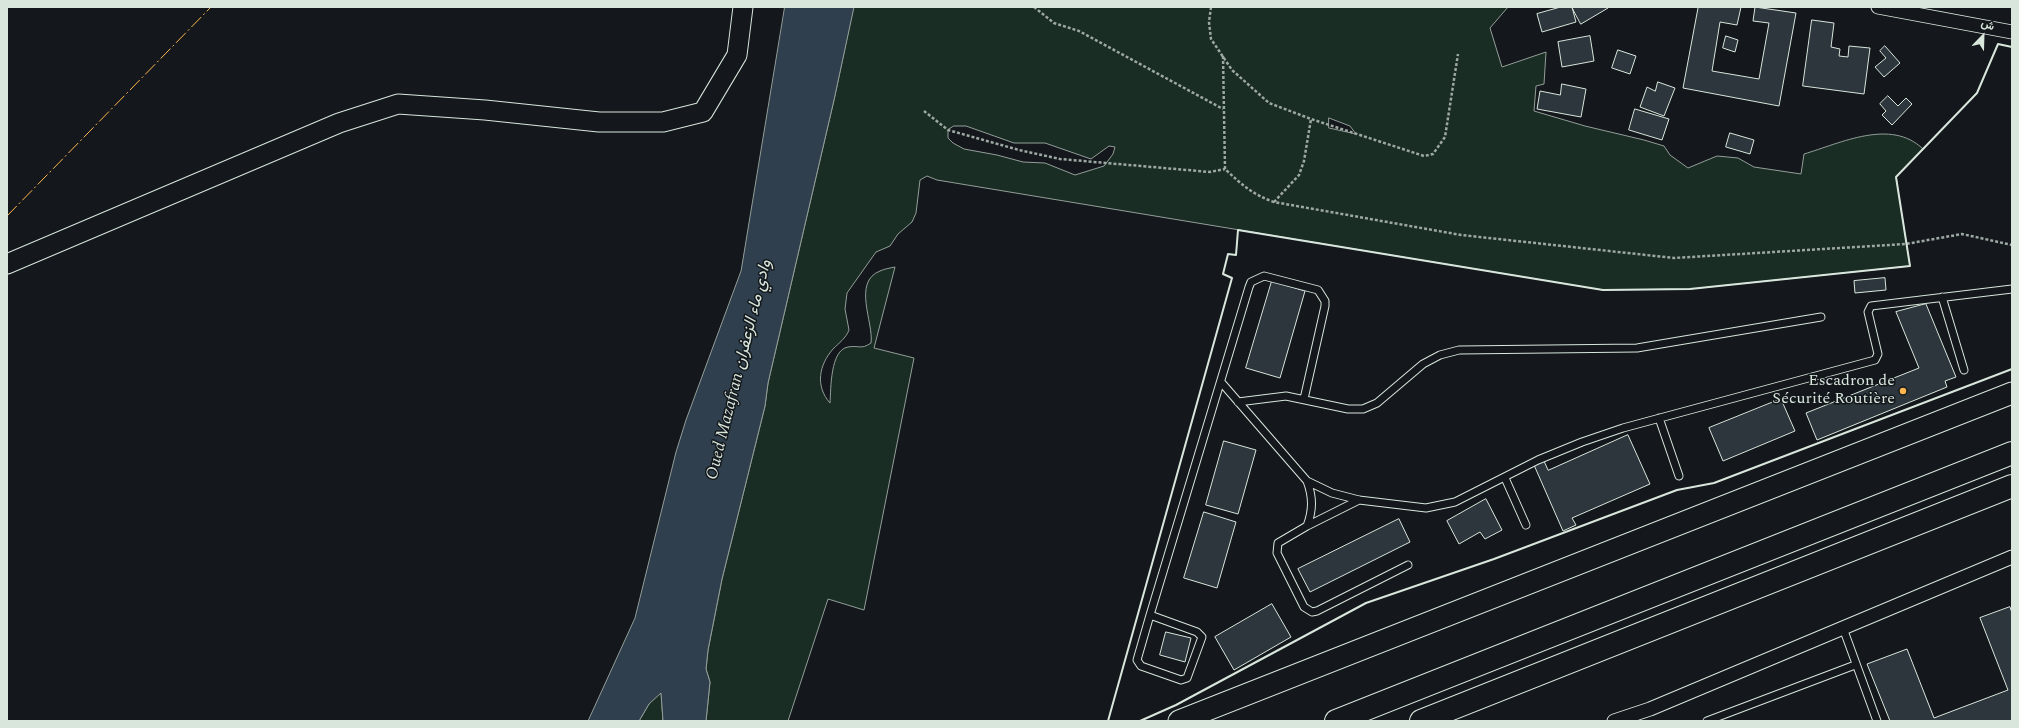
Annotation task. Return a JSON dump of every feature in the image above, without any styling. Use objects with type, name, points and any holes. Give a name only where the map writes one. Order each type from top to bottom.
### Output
[{"type":"highway","points":[[1336,721],[2012,453]]},
{"type":"highway","points":[[1421,721],[2012,486]]},
{"type":"main road","points":[[1179,721],[2012,393]]},
{"type":"street","points":[[7,264],[339,123],[398,104],[485,110],[599,122],[663,122],[703,112],[737,55],[743,7]]},
{"type":"street","points":[[1878,7],[2012,32]]},
{"type":"street","points":[[1614,721],[1650,709],[2012,557]]},
{"type":"lane","points":[[1150,615],[1198,632],[1202,637],[1187,678],[1181,680],[1139,665],[1137,660],[1150,615],[1248,287],[1251,282],[1264,276],[1318,290],[1325,301],[1326,306],[1304,398]]},
{"type":"lane","points":[[1220,382],[1307,481],[1332,493],[1359,500],[1426,508],[1455,502],[1538,460],[1582,442],[1658,418],[1875,360],[1878,354],[1868,312],[1871,306],[2012,289]]},
{"type":"lane","points":[[1942,297],[1964,370]]},
{"type":"lane","points":[[1238,402],[1277,396],[1304,398],[1348,409],[1363,409],[1377,403],[1423,364],[1440,355],[1459,350],[1637,348],[1820,317]]},
{"type":"lane","points":[[1658,418],[1679,476]]},
{"type":"lane","points":[[1505,478],[1526,525]]},
{"type":"lane","points":[[1307,481],[1312,499],[1311,513],[1307,526]]},
{"type":"lane","points":[[1359,500],[1307,526],[1278,543],[1276,550],[1301,603],[1307,610],[1317,611],[1408,565]]},
{"type":"lane","points":[[1842,628],[1877,721]]},
{"type":"lane","points":[[1708,721],[1855,665]]},
{"type":"path","points":[[1034,7],[1054,23],[1079,31],[1224,110]]},
{"type":"path","points":[[1210,7],[1209,22],[1211,38],[1232,70],[1269,103],[1311,119],[1424,156],[1433,154],[1445,137],[1458,54]]},
{"type":"path","points":[[1223,56],[1225,169],[1248,190],[1260,197],[1274,202],[1461,235],[1674,258],[1906,244],[1962,234],[2012,244]]},
{"type":"path","points":[[924,110],[948,130],[1019,150],[1060,159],[1196,172],[1210,172],[1225,169]]},
{"type":"path","points":[[1274,202],[1299,174],[1304,161],[1311,119]]},
{"type":"green space","points":[[854,7],[1508,7],[1490,28],[1502,67],[1546,52],[1544,84],[1536,86],[1534,111],[1585,126],[1664,146],[1670,155],[1688,168],[1717,156],[1738,158],[1754,167],[1801,174],[1804,154],[1849,139],[1881,134],[1896,135],[1910,140],[1923,149],[1896,177],[1910,266],[1690,289],[1603,290],[937,180],[927,176],[920,180],[916,213],[912,222],[898,234],[890,246],[876,252],[847,293],[845,309],[849,330],[844,338],[828,355],[822,369],[822,390],[830,403],[831,380],[838,355],[842,350],[848,347],[862,347],[871,343],[866,304],[867,284],[872,276],[880,271],[895,267],[874,348],[914,358],[864,610],[828,599],[788,721],[706,721],[710,682],[706,669],[708,650],[722,579],[765,406],[768,383],[834,100]],"holes":[[[1329,118],[1350,126],[1356,134],[1329,128]],[[954,126],[966,126],[1014,143],[1045,143],[1091,159],[1109,146],[1115,147],[1113,154],[1104,166],[1075,175],[1045,163],[1023,162],[997,155],[964,149],[953,143],[948,138],[948,130]]]},
{"type":"green space","points":[[661,692],[663,721],[639,721],[649,704]]},
{"type":"water","name":"Oued Mazafran وادي ماء الزعفران","points":[[785,7],[854,7],[834,100],[768,383],[765,406],[722,579],[708,650],[706,669],[710,682],[706,721],[663,721],[661,693],[649,704],[639,721],[588,721],[635,618],[676,452],[686,420],[741,271]]},
{"type":"building","points":[[1561,7],[1572,7],[1576,22],[1542,32],[1537,14]]},
{"type":"building","points":[[1572,7],[1607,7],[1608,8],[1581,24]]},
{"type":"building","points":[[1695,7],[1741,7],[1737,25],[1720,22],[1712,71],[1759,79],[1769,23],[1753,21],[1755,7],[1796,13],[1779,106],[1683,88],[1698,8]]},
{"type":"building","points":[[1812,20],[1834,23],[1831,47],[1840,49],[1839,56],[1848,57],[1849,46],[1870,48],[1864,94],[1803,86]]},
{"type":"building","points":[[1590,36],[1594,61],[1562,67],[1558,42]]},
{"type":"building","points":[[1726,36],[1738,40],[1735,52],[1723,48]]},
{"type":"building","points":[[1885,46],[1900,63],[1884,77],[1875,67],[1886,58],[1880,51]]},
{"type":"building","points":[[1618,50],[1636,56],[1630,74],[1612,68]]},
{"type":"building","points":[[1658,82],[1675,88],[1664,116],[1640,107],[1647,87],[1655,91]]},
{"type":"building","points":[[1562,84],[1586,89],[1581,117],[1537,109],[1540,91],[1560,95]]},
{"type":"building","points":[[1888,96],[1898,106],[1906,98],[1912,104],[1892,125],[1882,115],[1886,111],[1880,104]]},
{"type":"building","points":[[1635,109],[1669,119],[1662,140],[1629,130]]},
{"type":"building","points":[[1730,133],[1754,140],[1750,154],[1726,147]]},
{"type":"building","points":[[1885,278],[1886,290],[1855,293],[1854,281]]},
{"type":"building","points":[[1272,281],[1305,291],[1280,378],[1246,368]]},
{"type":"building","points":[[1926,304],[1956,377],[1945,381],[1947,387],[1817,440],[1806,413],[1919,368],[1896,312]]},
{"type":"building","points":[[1781,399],[1795,431],[1723,461],[1709,428]]},
{"type":"building","points":[[1628,435],[1650,484],[1572,518],[1576,525],[1563,531],[1534,465],[1544,461],[1548,470]]},
{"type":"building","points":[[1224,441],[1256,450],[1238,514],[1206,505]]},
{"type":"building","points":[[1486,499],[1502,530],[1485,539],[1480,532],[1459,544],[1447,521]]},
{"type":"building","points":[[1204,512],[1236,522],[1217,588],[1184,578]]},
{"type":"building","points":[[1399,519],[1410,542],[1310,592],[1298,569]]},
{"type":"building","points":[[1272,604],[1291,637],[1234,670],[1215,637]]},
{"type":"building","points":[[2010,607],[2012,613],[2012,721],[1890,721],[1867,664],[1907,649],[1934,718],[2008,690],[1980,618]]},
{"type":"building","points":[[1166,632],[1191,638],[1185,662],[1160,655]]},
{"type":"wall","points":[[1108,721],[1232,278],[1223,274],[1228,254],[1236,255],[1238,230],[1603,290],[1690,289],[1910,266],[1896,177],[1977,93],[1998,44],[2012,47]]},
{"type":"wall","points":[[1140,721],[1176,705],[1366,603],[1494,559],[1677,490],[1714,483],[2012,369]]},
{"type":"power","points":[[7,216],[211,7]]},
{"type":"place","name":"Escadron de Sécurité Routière","points":[[1903,391]]}]
